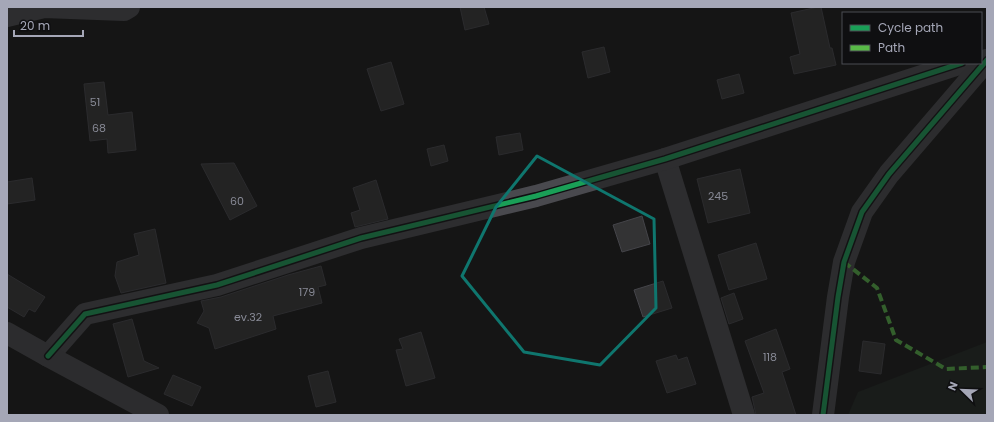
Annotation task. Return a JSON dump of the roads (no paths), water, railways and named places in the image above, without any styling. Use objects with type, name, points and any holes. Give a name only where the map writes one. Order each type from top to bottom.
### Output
[{"type":"street","points":[[7,16],[44,8],[124,10],[129,7]]},
{"type":"street","points":[[823,415],[844,262],[862,212],[889,174],[987,60]]},
{"type":"street","points":[[48,356],[85,314],[217,285],[361,238],[536,196],[665,159],[959,64]]},
{"type":"street","points":[[665,159],[744,415]]},
{"type":"street","points":[[7,333],[158,415]]}]
